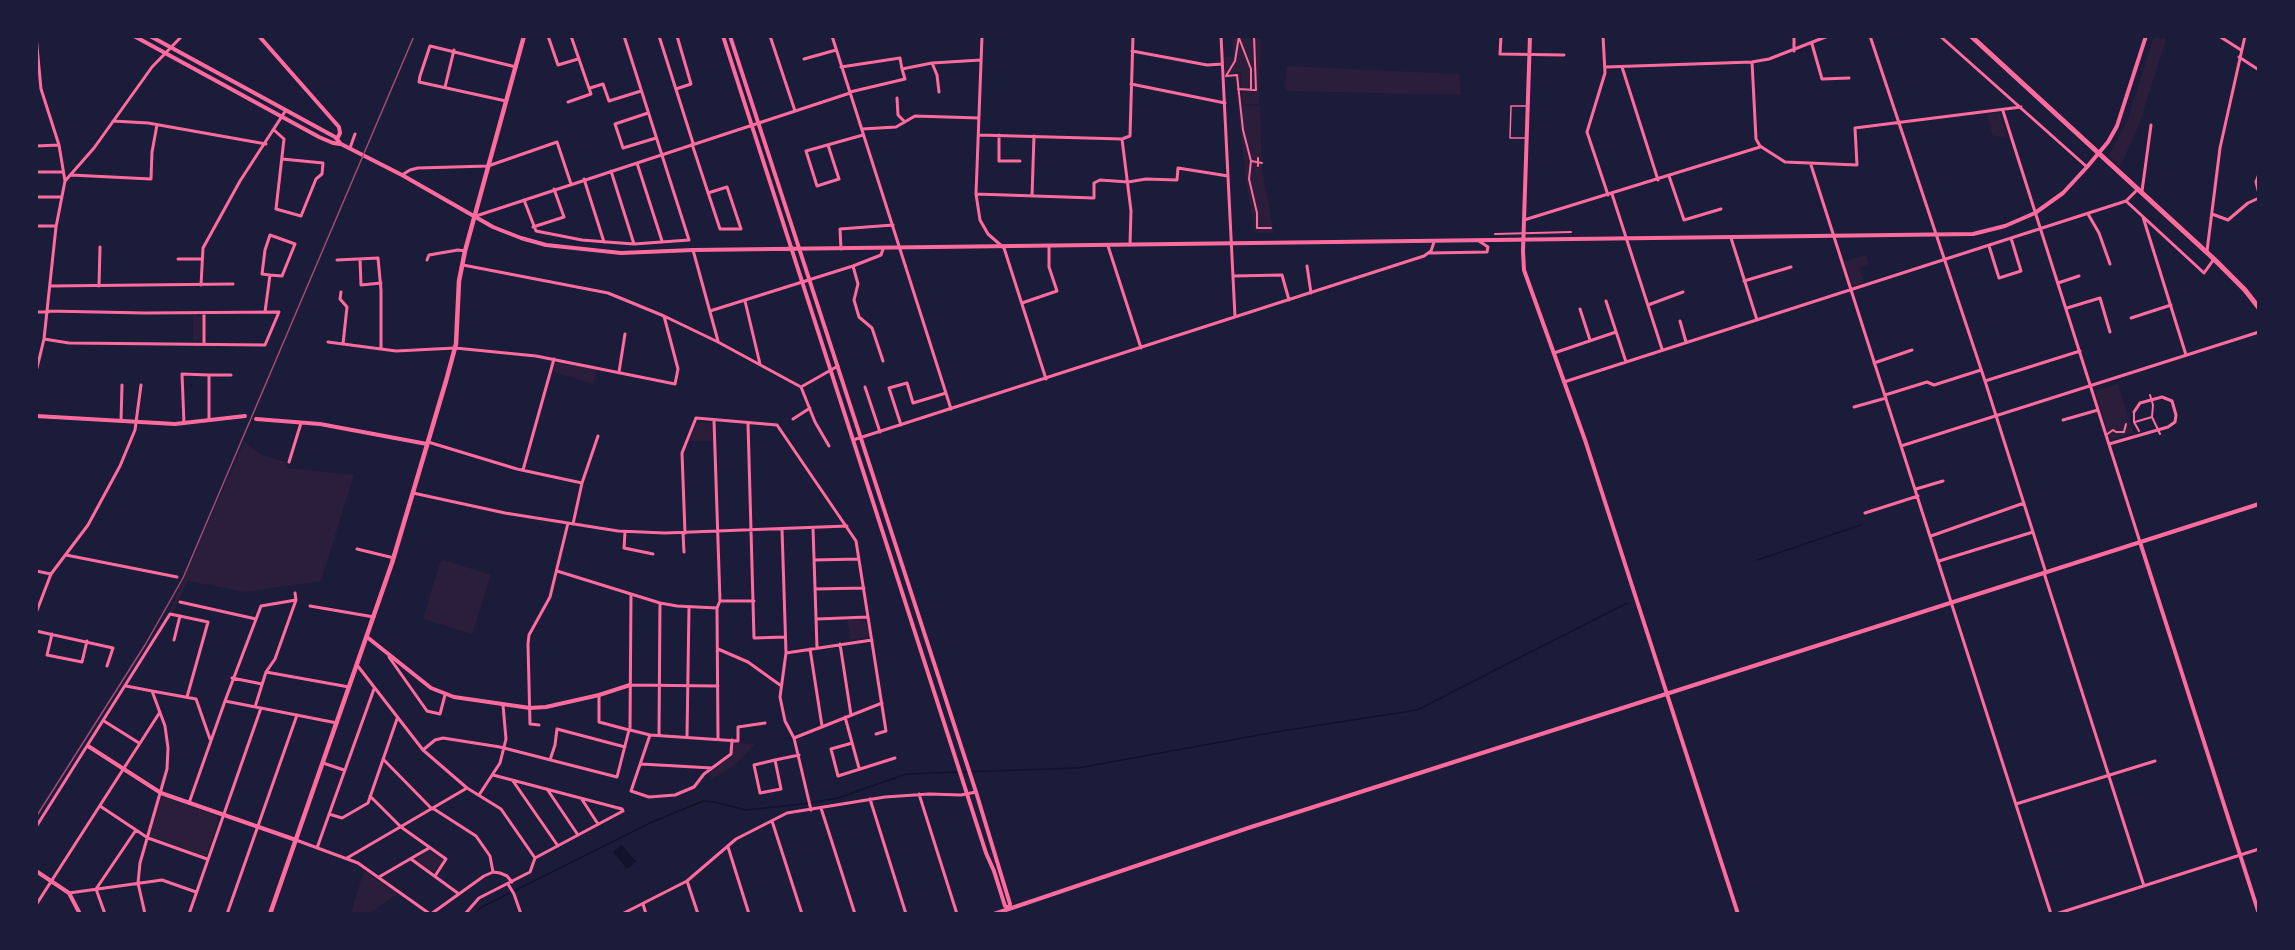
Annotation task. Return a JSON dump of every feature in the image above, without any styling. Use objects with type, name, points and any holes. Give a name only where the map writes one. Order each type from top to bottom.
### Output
[{"type":"main road","points":[[270,914],[394,558],[428,443],[455,348],[461,265],[524,36]]},
{"type":"main road","points":[[1971,36],[2214,259],[2245,290],[2259,308]]},
{"type":"street","points":[[36,36],[40,89],[59,146],[65,181],[56,226],[44,339],[36,372]]},
{"type":"street","points":[[134,36],[333,143],[350,148],[402,175],[493,227],[546,245],[621,253],[693,250],[1004,248],[1973,234],[1992,230],[2035,213],[2063,193],[2087,167],[2117,126],[2146,36]]},
{"type":"street","points":[[150,36],[286,110],[337,139],[341,144]]},
{"type":"street","points":[[65,181],[152,67],[182,36]]},
{"type":"street","points":[[260,36],[339,127],[340,132],[337,139]]},
{"type":"street","points":[[548,36],[558,66],[578,59]]},
{"type":"street","points":[[568,102],[591,94],[571,36]]},
{"type":"street","points":[[524,200],[536,231],[582,240],[634,244],[689,240],[624,36]]},
{"type":"street","points":[[659,36],[708,193],[720,229],[741,229],[727,187],[708,193]]},
{"type":"street","points":[[676,89],[692,84],[677,36]]},
{"type":"street","points":[[723,36],[967,795],[1005,906],[1010,911]]},
{"type":"street","points":[[730,36],[976,792],[1010,904],[1010,911]]},
{"type":"street","points":[[770,36],[795,111]]},
{"type":"street","points":[[832,36],[951,409]]},
{"type":"street","points":[[982,36],[976,194],[980,220],[988,234],[1004,248],[1046,379]]},
{"type":"street","points":[[979,135],[1122,139],[1130,136],[1133,36]]},
{"type":"street","points":[[1221,36],[1235,317]]},
{"type":"street","points":[[1238,89],[1256,90],[1254,36]]},
{"type":"street","points":[[1501,36],[1500,54],[1564,55]]},
{"type":"street","points":[[1530,36],[1524,270],[1585,440],[1738,914]]},
{"type":"street","points":[[1603,36],[1606,67],[1587,132],[1627,238],[1662,350]]},
{"type":"street","points":[[1794,36],[1794,51]]},
{"type":"street","points":[[1606,67],[1769,60],[1828,36]]},
{"type":"street","points":[[1870,36],[1985,381],[2144,886]]},
{"type":"street","points":[[1940,36],[2087,167]]},
{"type":"street","points":[[2219,36],[2241,50]]},
{"type":"street","points":[[2206,253],[2222,137],[2245,36]]},
{"type":"street","points":[[1239,37],[1251,69],[1251,90]]},
{"type":"street","points":[[1239,37],[1235,61],[1226,76],[1237,75],[1243,130],[1251,161],[1249,179],[1257,213],[1257,228],[1271,228]]},
{"type":"street","points":[[1812,44],[1822,79],[1849,78]]},
{"type":"street","points":[[507,101],[419,82],[420,76],[430,46],[454,50],[516,67]]},
{"type":"street","points":[[445,87],[454,50]]},
{"type":"street","points":[[804,58],[836,50]]},
{"type":"street","points":[[1132,51],[1208,65],[1222,64]]},
{"type":"street","points":[[2239,57],[2259,70]]},
{"type":"street","points":[[474,217],[850,92],[904,79],[900,58],[842,67]]},
{"type":"street","points":[[902,69],[932,63],[981,60]]},
{"type":"street","points":[[1752,62],[1756,139],[1760,147],[1780,161],[1811,165],[1857,165],[1856,128],[2021,107]]},
{"type":"street","points":[[932,63],[937,75],[939,92]]},
{"type":"street","points":[[1622,67],[1658,180]]},
{"type":"street","points":[[590,88],[603,84],[609,101],[641,91]]},
{"type":"street","points":[[1131,84],[1225,103]]},
{"type":"street","points":[[897,98],[898,116],[905,122]]},
{"type":"street","points":[[201,285],[203,249],[240,181],[286,110]]},
{"type":"street","points":[[2003,111],[2259,914]]},
{"type":"street","points":[[648,113],[615,124],[620,140],[623,148],[656,138]]},
{"type":"street","points":[[862,129],[896,128],[915,116],[979,118]]},
{"type":"street","points":[[113,121],[157,125],[266,144]]},
{"type":"street","points":[[70,176],[151,179],[152,152],[157,125]]},
{"type":"street","points":[[1564,382],[2126,201],[2144,189],[2151,125]]},
{"type":"street","points":[[274,130],[284,139],[276,209],[301,216],[316,179],[322,174],[323,163],[282,159]]},
{"type":"street","points":[[350,148],[355,134]]},
{"type":"street","points":[[828,145],[839,179],[817,186],[807,152],[828,145],[863,135]]},
{"type":"street","points":[[999,135],[999,160],[1020,160]]},
{"type":"street","points":[[1032,196],[1034,136]]},
{"type":"street","points":[[1122,139],[1131,211],[1130,246]]},
{"type":"street","points":[[402,175],[417,168],[488,166],[557,142],[571,184]]},
{"type":"street","points":[[36,146],[59,146]]},
{"type":"street","points":[[1524,220],[1760,147]]},
{"type":"street","points":[[1258,158],[1258,164]]},
{"type":"street","points":[[1251,161],[1262,163]]},
{"type":"street","points":[[636,162],[662,241]]},
{"type":"street","points":[[1811,165],[2051,914]]},
{"type":"street","points":[[976,194],[1094,198],[1094,183],[1100,180],[1128,182],[1146,179],[1177,180],[1178,168],[1228,176]]},
{"type":"street","points":[[611,171],[634,244]]},
{"type":"street","points":[[36,172],[63,172]]},
{"type":"street","points":[[2212,214],[2228,220],[2259,196],[2256,182],[2259,174]]},
{"type":"street","points":[[1669,176],[1684,220],[1721,209]]},
{"type":"street","points":[[584,179],[604,242]]},
{"type":"street","points":[[533,227],[564,217],[554,189]]},
{"type":"street","points":[[36,197],[62,197]]},
{"type":"street","points":[[2126,201],[2204,273],[2214,259]]},
{"type":"street","points":[[2088,214],[2099,233],[2110,264]]},
{"type":"street","points":[[2143,217],[2186,355]]},
{"type":"street","points":[[841,249],[840,229],[893,225]]},
{"type":"street","points":[[36,226],[56,226]]},
{"type":"street","points":[[1496,234],[1570,232]]},
{"type":"street","points":[[270,235],[295,244],[282,276],[270,275],[262,274],[265,250],[270,235]]},
{"type":"street","points":[[1731,238],[1757,320]]},
{"type":"street","points":[[1989,246],[1999,278],[2021,271],[2011,238]]},
{"type":"street","points":[[853,440],[1311,293],[1428,253],[1487,252],[1488,247],[1479,241]]},
{"type":"street","points":[[1428,253],[1434,242]]},
{"type":"street","points":[[1108,246],[1141,348]]},
{"type":"street","points":[[99,286],[100,247]]},
{"type":"street","points":[[1022,303],[1057,291],[1049,267],[1049,247]]},
{"type":"street","points":[[710,311],[853,266],[881,255],[883,249]]},
{"type":"street","points":[[693,250],[718,342]]},
{"type":"street","points":[[427,260],[429,255],[465,251]]},
{"type":"street","points":[[337,260],[378,258],[381,284],[381,349]]},
{"type":"street","points":[[178,259],[202,259]]},
{"type":"street","points":[[360,259],[361,285],[381,284]]},
{"type":"street","points":[[461,265],[608,293],[718,342],[801,387],[815,422],[829,446]]},
{"type":"street","points":[[853,266],[858,284],[854,300],[859,317],[872,328],[883,362]]},
{"type":"street","points":[[1307,266],[1311,293]]},
{"type":"street","points":[[1744,281],[1791,267]]},
{"type":"street","points":[[265,312],[270,275]]},
{"type":"street","points":[[1233,276],[1282,275],[1289,300]]},
{"type":"street","points":[[2058,283],[2079,276]]},
{"type":"street","points":[[50,286],[232,284]]},
{"type":"street","points":[[341,292],[340,299],[346,307],[343,344]]},
{"type":"street","points":[[1648,305],[1683,292]]},
{"type":"street","points":[[2066,308],[2100,298],[2110,332]]},
{"type":"street","points":[[745,301],[760,364]]},
{"type":"street","points":[[1606,301],[1626,362]]},
{"type":"street","points":[[2131,318],[2171,305]]},
{"type":"street","points":[[1580,309],[1590,340]]},
{"type":"street","points":[[36,312],[279,312],[265,345],[69,343],[44,339]]},
{"type":"street","points":[[204,313],[204,344]]},
{"type":"street","points":[[328,342],[396,351],[455,348],[555,358],[675,384],[678,369],[664,316]]},
{"type":"street","points":[[1680,321],[1686,342]]},
{"type":"street","points":[[1554,353],[1616,332]]},
{"type":"street","points":[[1901,446],[2259,332]]},
{"type":"street","points":[[619,372],[625,334]]},
{"type":"street","points":[[1874,363],[1912,350]]},
{"type":"street","points":[[1985,381],[2080,351]]},
{"type":"street","points":[[523,470],[555,358]]},
{"type":"street","points":[[801,387],[838,366]]},
{"type":"street","points":[[1854,407],[1927,382],[1934,385],[1981,370]]},
{"type":"street","points":[[184,423],[182,374],[231,375]]},
{"type":"street","points":[[209,375],[209,420]]},
{"type":"street","points":[[901,425],[889,388],[907,383],[913,403],[946,393]]},
{"type":"street","points":[[121,421],[122,385]]},
{"type":"street","points":[[36,613],[51,574],[88,525],[124,457],[136,422],[141,385]]},
{"type":"street","points":[[865,387],[880,432]]},
{"type":"street","points":[[2150,394],[2153,405],[2152,417],[2160,434]]},
{"type":"street","points":[[2109,444],[2168,427],[2175,422],[2176,415],[2172,401],[2162,397],[2140,402],[2134,412],[2133,423],[2139,431]]},
{"type":"street","points":[[793,419],[810,408]]},
{"type":"street","points":[[2062,420],[2098,410]]},
{"type":"street","points":[[36,416],[184,423],[245,416]]},
{"type":"street","points":[[2133,423],[2152,417]]},
{"type":"street","points":[[684,552],[682,453],[696,418],[777,425],[856,541],[886,732],[876,734]]},
{"type":"street","points":[[256,419],[301,423],[428,443],[523,470],[582,483]]},
{"type":"street","points":[[714,420],[720,601],[717,608],[717,739]]},
{"type":"street","points":[[289,462],[301,423]]},
{"type":"street","points":[[748,423],[754,638],[786,637]]},
{"type":"street","points":[[2106,435],[2113,430],[2124,432],[2126,424]]},
{"type":"street","points":[[573,524],[582,483],[598,436]]},
{"type":"street","points":[[1916,489],[1943,481]]},
{"type":"street","points":[[413,493],[505,513],[625,532],[684,533],[847,526]]},
{"type":"street","points":[[1865,513],[1918,496]]},
{"type":"street","points":[[1931,536],[2024,503]]},
{"type":"street","points":[[994,914],[1010,911],[1259,824],[2259,504]]},
{"type":"street","points":[[539,725],[530,724],[526,662],[529,635],[550,597],[568,523]]},
{"type":"street","points":[[813,528],[818,648]]},
{"type":"street","points":[[782,530],[786,637],[786,653],[780,685],[782,711],[799,755],[810,808]]},
{"type":"street","points":[[625,532],[624,548],[653,554]]},
{"type":"street","points":[[1939,561],[2033,532]]},
{"type":"street","points":[[357,549],[394,558]]},
{"type":"street","points":[[66,555],[177,577]]},
{"type":"street","points":[[814,560],[859,559]]},
{"type":"street","points":[[36,571],[51,574]]},
{"type":"street","points":[[557,571],[660,603],[717,608]]},
{"type":"street","points":[[815,590],[864,588]]},
{"type":"street","points":[[255,706],[266,672],[275,659],[296,600],[295,593]]},
{"type":"street","points":[[423,750],[435,740],[443,738],[504,748],[617,777],[630,730],[631,595]]},
{"type":"street","points":[[189,803],[232,678],[261,606],[296,600]]},
{"type":"street","points":[[720,601],[754,601]]},
{"type":"street","points":[[180,602],[256,619]]},
{"type":"street","points":[[659,735],[660,603]]},
{"type":"street","points":[[310,606],[374,617]]},
{"type":"street","points":[[687,737],[689,607]]},
{"type":"street","points":[[36,827],[170,614],[208,622],[187,697]]},
{"type":"street","points":[[174,640],[180,616]]},
{"type":"street","points":[[817,619],[868,617]]},
{"type":"street","points":[[36,631],[112,648],[107,666]]},
{"type":"street","points":[[52,634],[47,655],[70,660],[82,662],[87,641]]},
{"type":"street","points":[[367,638],[431,688],[445,695],[503,705],[546,707],[599,695],[630,685],[718,686]]},
{"type":"street","points":[[786,653],[872,639]]},
{"type":"street","points":[[840,644],[851,715]]},
{"type":"street","points":[[718,649],[748,662],[780,685]]},
{"type":"street","points":[[810,649],[822,726]]},
{"type":"street","points":[[389,657],[427,711],[440,714],[445,695]]},
{"type":"street","points":[[357,665],[423,750],[467,788],[501,808],[535,858]]},
{"type":"street","points":[[266,672],[349,687]]},
{"type":"street","points":[[232,678],[262,684]]},
{"type":"street","points":[[126,686],[196,699],[211,741]]},
{"type":"street","points":[[317,848],[375,687]]},
{"type":"street","points":[[145,914],[138,883],[140,863],[169,757],[168,738],[152,691]]},
{"type":"street","points":[[599,695],[599,722],[650,735],[738,741],[738,727],[765,723]]},
{"type":"street","points":[[225,701],[337,723]]},
{"type":"street","points":[[794,738],[882,703]]},
{"type":"street","points":[[479,795],[500,763],[504,748],[506,739],[503,705]]},
{"type":"street","points":[[189,914],[261,708]]},
{"type":"street","points":[[36,905],[160,712]]},
{"type":"street","points":[[227,914],[297,715]]},
{"type":"street","points":[[845,717],[859,768]]},
{"type":"street","points":[[329,814],[342,818],[368,803],[397,719]]},
{"type":"street","points":[[104,721],[139,743]]},
{"type":"street","points":[[550,760],[557,729],[625,747]]},
{"type":"street","points":[[650,735],[631,791],[649,798],[675,795],[694,787],[704,774],[731,754],[732,740]]},
{"type":"street","points":[[852,743],[831,749],[838,776],[895,758]]},
{"type":"street","points":[[88,746],[161,793],[347,859],[379,877],[430,914],[493,872],[507,876],[521,914]]},
{"type":"street","points":[[775,760],[781,789],[760,793],[754,765],[775,760],[799,755]]},
{"type":"street","points":[[383,759],[433,808],[477,836],[490,856],[493,872]]},
{"type":"street","points":[[2016,804],[2155,761]]},
{"type":"street","points":[[323,764],[345,771]]},
{"type":"street","points":[[640,764],[714,768]]},
{"type":"street","points":[[465,914],[479,898],[530,872],[535,858],[623,811],[622,808],[493,775]]},
{"type":"street","points":[[512,779],[558,846]]},
{"type":"street","points":[[347,859],[467,788]]},
{"type":"street","points":[[546,788],[578,835]]},
{"type":"street","points":[[622,914],[687,881],[736,839],[787,813],[870,799],[919,794],[967,795],[976,792]]},
{"type":"street","points":[[919,794],[957,914]]},
{"type":"street","points":[[370,796],[401,827],[446,859],[435,876]]},
{"type":"street","points":[[580,797],[598,824]]},
{"type":"street","points":[[870,799],[906,914]]},
{"type":"street","points":[[100,806],[147,838],[207,859]]},
{"type":"street","points":[[821,808],[855,914]]},
{"type":"street","points":[[772,821],[802,914]]},
{"type":"street","points":[[96,889],[135,830]]},
{"type":"street","points":[[727,846],[749,914]]},
{"type":"street","points":[[379,877],[429,848]]},
{"type":"street","points":[[2056,914],[2259,849]]},
{"type":"street","points":[[411,859],[459,894]]},
{"type":"street","points":[[36,871],[69,893],[80,914]]},
{"type":"street","points":[[69,893],[162,880],[196,892]]},
{"type":"street","points":[[687,881],[698,914]]},
{"type":"street","points":[[96,889],[105,914]]},
{"type":"street","points":[[643,904],[646,914]]},
{"type":"lane","points":[[1527,138],[1510,138],[1511,106],[1528,106]]},
{"type":"shaded area","points":[[1232,36],[1261,36],[1259,104],[1242,104],[1241,72],[1225,73],[1224,57],[1234,57]]},
{"type":"shaded area","points":[[2154,36],[2167,36],[2139,125],[2120,167],[2109,155],[2127,122]]},
{"type":"shaded area","points":[[1286,66],[1459,74],[1461,95],[1285,91]]},
{"type":"shaded area","points":[[1240,73],[1241,105],[1260,106],[1262,169],[1274,233],[1255,233],[1246,181],[1235,78],[1225,78],[1225,74]]},
{"type":"shaded area","points":[[1999,113],[2008,139],[1992,135],[1987,114]]},
{"type":"shaded area","points":[[1866,255],[1869,264],[1859,268],[1864,282],[1853,286],[1844,261]]},
{"type":"shaded area","points":[[193,315],[202,317],[202,340],[200,341],[193,341]]},
{"type":"shaded area","points":[[559,361],[597,370],[593,384],[553,372]]},
{"type":"shaded area","points":[[2118,384],[2133,433],[2110,440],[2095,391]]},
{"type":"shaded area","points":[[699,422],[711,423],[713,441],[690,441]]},
{"type":"shaded area","points":[[244,442],[262,455],[286,462],[287,468],[354,475],[321,581],[245,592],[188,581],[173,613],[169,612]]},
{"type":"shaded area","points":[[441,559],[491,575],[472,634],[423,619]]},
{"type":"shaded area","points":[[864,619],[869,636],[851,640],[847,620]]},
{"type":"shaded area","points":[[736,743],[755,744],[736,764],[711,780],[711,772],[733,755],[733,746]]},
{"type":"shaded area","points":[[165,797],[217,816],[218,821],[207,855],[204,856],[150,836],[161,799]]},
{"type":"shaded area","points":[[622,845],[636,862],[627,869],[613,852]]},
{"type":"shaded area","points":[[428,850],[442,859],[443,862],[436,871],[432,872],[415,860]]},
{"type":"shaded area","points":[[364,871],[396,892],[396,895],[368,914],[353,914],[351,912]]},
{"type":"waterway","points":[[1757,560],[1861,525]]},
{"type":"waterway","points":[[962,772],[1078,768],[1281,731],[1417,710],[1627,603]]},
{"type":"waterway","points":[[473,914],[484,906],[650,823],[703,801],[746,810],[803,804],[838,798],[906,774],[958,772]]},
{"type":"railway","points":[[36,817],[145,645],[183,578],[414,36]]}]
